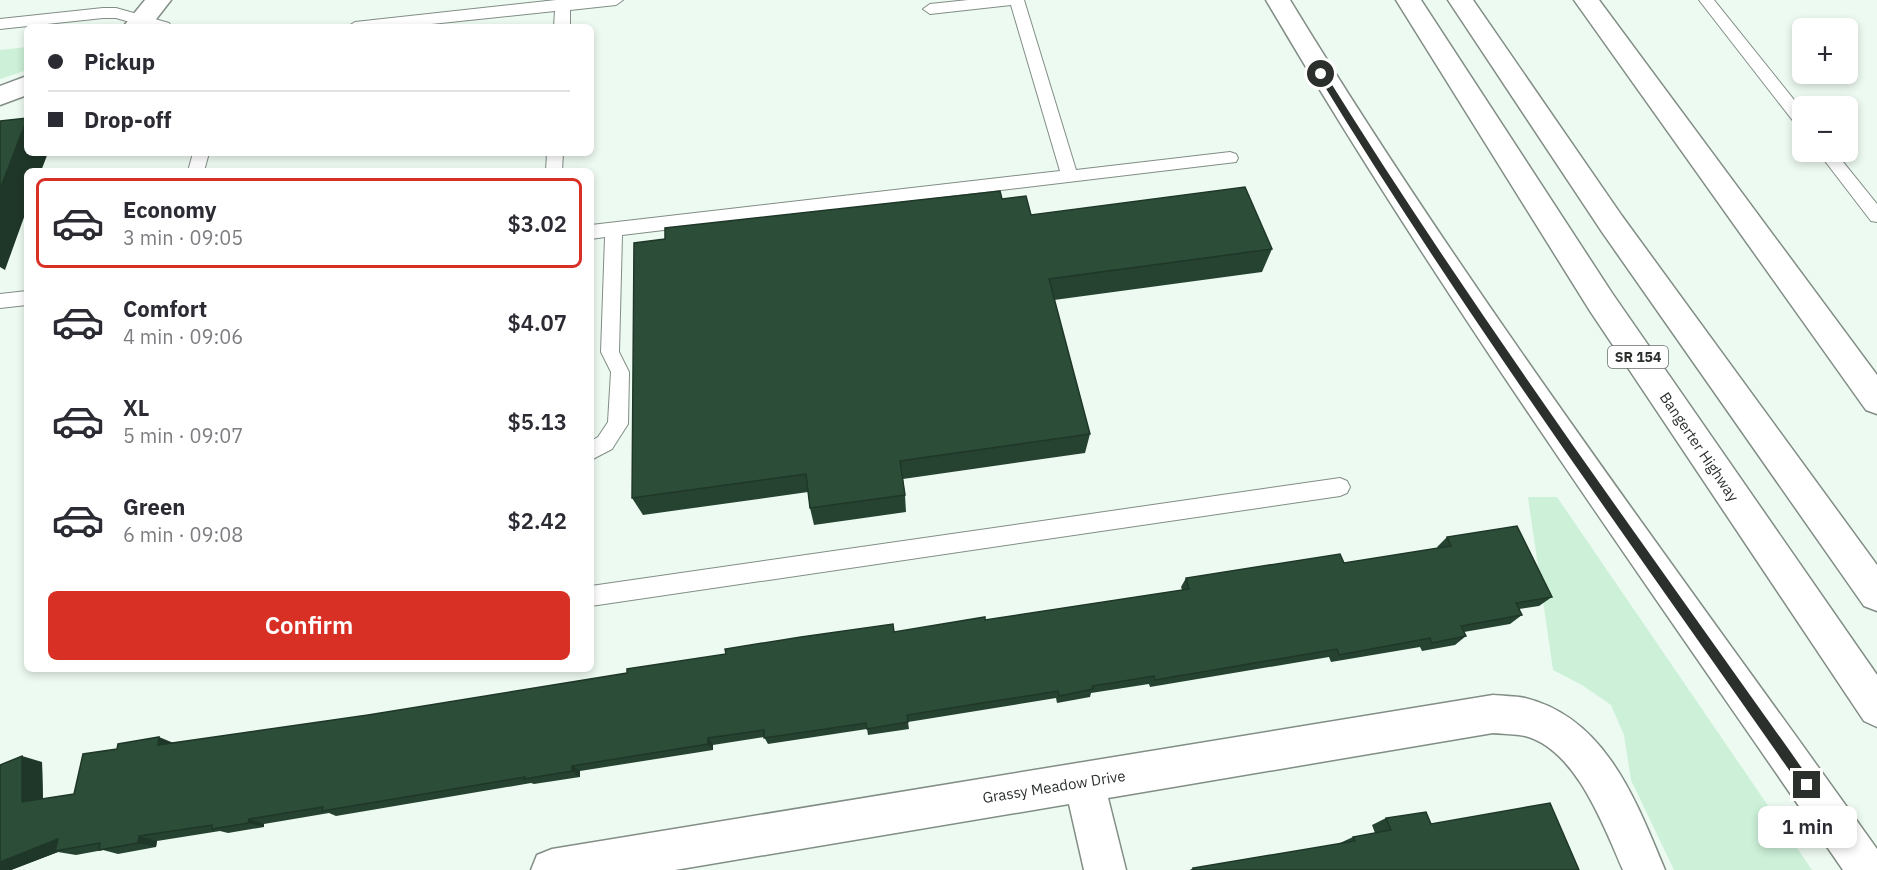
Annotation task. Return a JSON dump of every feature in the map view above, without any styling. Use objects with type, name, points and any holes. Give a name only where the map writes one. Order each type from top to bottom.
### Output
[{"type":"main road","points":[[148,24],[159,0]]},
{"type":"main road","points":[[1278,0],[1349,119],[1451,276],[1867,870]]},
{"type":"main road","name":"Bangerter Highway","points":[[1408,0],[1602,302],[1877,708]]},
{"type":"main road","points":[[1460,0],[1612,224],[1877,594]]},
{"type":"main road","points":[[1586,0],[1877,400]]},
{"type":"main road","points":[[0,96],[24,86]]},
{"type":"main road","name":"Grassy Meadow Drive","points":[[552,870],[1493,714],[1513,714],[1534,719],[1555,728],[1574,742],[1590,760],[1602,780],[1644,870]]},
{"type":"main road","points":[[1084,782],[1105,870]]},
{"type":"lane","points":[[381,24],[608,0]]},
{"type":"lane","points":[[930,9],[1015,0],[1070,176]]},
{"type":"lane","points":[[1706,0],[1792,108]]},
{"type":"lane","points":[[562,24],[563,3]]},
{"type":"lane","points":[[0,24],[105,6],[116,13],[145,24]]},
{"type":"lane","points":[[594,232],[1230,158]]},
{"type":"lane","points":[[1834,162],[1877,216]]},
{"type":"lane","points":[[594,449],[605,443],[618,424],[620,372],[610,352],[614,230]]},
{"type":"lane","points":[[0,301],[24,298]]},
{"type":"lane","points":[[594,596],[1340,488]]},
{"type":"green space","points":[[24,47],[24,71],[0,79],[0,50]]},
{"type":"green space","points":[[1528,497],[1557,497],[1812,870],[1674,870],[1631,780],[1624,735],[1611,705],[1582,685],[1553,670]]},
{"type":"building","points":[[24,118],[24,127],[0,189],[0,121]]},
{"type":"building","points":[[1245,187],[1272,249],[1049,279],[1090,434],[900,461],[905,495],[810,508],[806,474],[632,498],[634,243],[665,239],[665,228],[1000,191],[1002,199],[1026,196],[1031,215]]},
{"type":"building","points":[[1517,526],[1552,597],[1516,603],[1522,615],[1461,626],[1466,636],[1432,643],[1430,638],[1339,655],[1337,649],[1155,680],[1154,676],[1092,686],[1093,689],[1059,696],[1058,691],[907,715],[908,722],[867,729],[866,723],[764,738],[764,730],[708,738],[708,744],[572,766],[572,771],[322,811],[323,807],[249,819],[248,823],[212,829],[212,825],[139,836],[138,843],[99,850],[100,843],[55,851],[58,839],[0,862],[0,765],[22,756],[22,802],[74,794],[83,754],[117,749],[118,744],[159,737],[158,745],[368,715],[627,673],[627,669],[726,654],[725,649],[801,637],[893,624],[894,632],[1189,589],[1186,578],[1340,554],[1344,563],[1451,546],[1447,537]]},
{"type":"building","points":[[1550,803],[1579,870],[1194,870],[1193,868],[1355,841],[1353,837],[1391,830],[1386,818],[1426,812],[1431,824]]},
{"type":"route","points":[[1321,74],[1382,173],[1451,276],[1807,785]]}]
